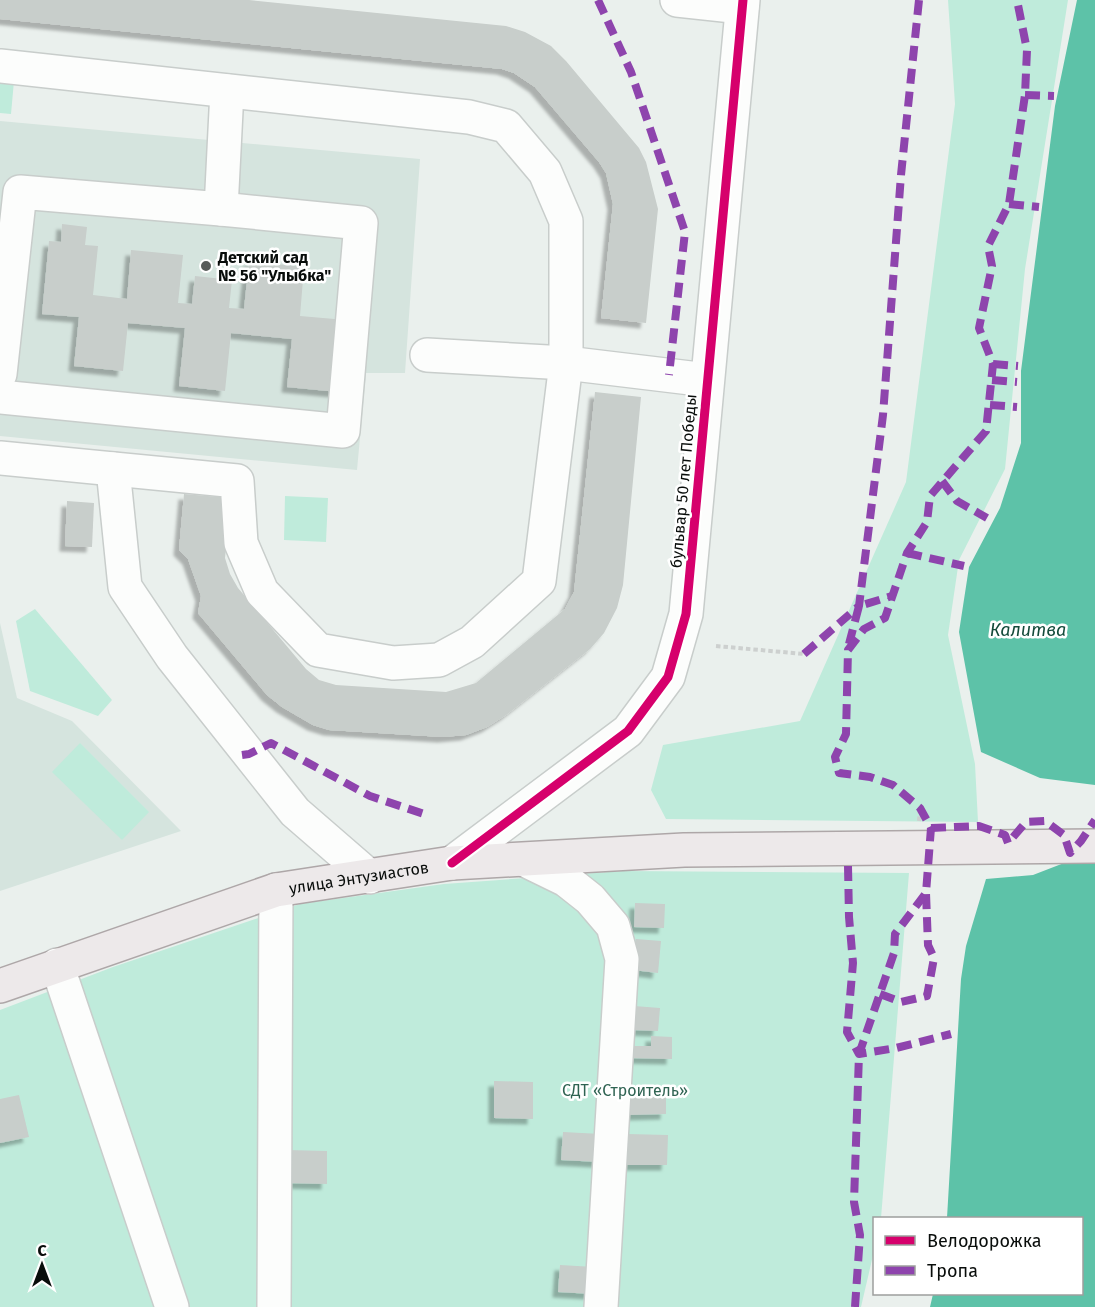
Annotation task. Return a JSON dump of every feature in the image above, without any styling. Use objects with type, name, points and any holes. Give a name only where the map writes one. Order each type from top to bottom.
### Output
[{"type":"main road","name":"улица Энтузиастов","points":[[0,986],[276,890],[452,863],[684,850],[1095,846]]},
{"type":"street","points":[[677,0],[743,3]]},
{"type":"street","name":"бульвар 50 лет Победы","points":[[452,863],[628,731],[668,676],[686,614],[743,3]]},
{"type":"street","points":[[0,66],[469,117],[506,126],[545,172],[566,221],[566,363],[539,581],[472,642],[439,660],[393,663],[318,650],[262,592],[241,543],[237,481],[0,458]]},
{"type":"street","points":[[221,209],[227,91]]},
{"type":"street","points":[[0,374],[20,192],[221,209],[361,224],[343,430],[0,397]]},
{"type":"street","points":[[427,355],[566,363],[707,380]]},
{"type":"street","points":[[113,469],[125,587],[172,657],[295,812],[370,877]]},
{"type":"street","points":[[525,860],[566,880],[590,899],[614,926],[622,959],[601,1307]]},
{"type":"street","points":[[274,1307],[276,890]]},
{"type":"street","points":[[57,965],[172,1307]]},
{"type":"path","points":[[716,646],[804,654]]},
{"type":"shaded area","name":"Детский сад № 56 \"Улыбка\"","points":[[0,121],[420,159],[405,373],[366,373],[357,470],[0,436]]},
{"type":"shaded area","points":[[0,623],[17,698],[72,721],[181,831],[0,891]]},
{"type":"green space","points":[[948,0],[1068,0],[1025,269],[1005,469],[959,560],[948,635],[975,764],[978,822],[666,819],[651,790],[663,745],[800,721],[906,482],[955,104]]},
{"type":"green space","points":[[0,80],[14,81],[11,114],[0,113]]},
{"type":"green space","points":[[285,496],[328,498],[326,542],[284,540]]},
{"type":"green space","points":[[35,609],[112,700],[98,716],[30,691],[16,621]]},
{"type":"green space","points":[[80,743],[149,812],[122,840],[52,772]]},
{"type":"green space","name":"СДТ «Строитель»","points":[[623,871],[909,873],[881,1217],[873,1217],[873,1255],[861,1307],[0,1307],[0,1010],[113,967],[300,904],[444,884]]},
{"type":"water","name":"Калитва","points":[[1077,0],[1095,0],[1095,785],[1040,778],[981,752],[959,632],[969,567],[1000,508],[1021,443],[1021,371],[1055,106]]},
{"type":"water","points":[[1095,851],[1095,1307],[930,1307],[933,1295],[1083,1295],[1083,1217],[947,1217],[961,979],[966,946],[986,879],[1033,875]]},
{"type":"building","points":[[0,0],[249,0],[506,26],[525,32],[551,46],[566,61],[639,148],[646,162],[658,209],[646,323],[601,318],[613,204],[606,173],[535,87],[514,73],[502,69],[0,19]]},
{"type":"building","points":[[62,224],[87,227],[85,245],[98,246],[93,295],[127,299],[131,250],[183,255],[178,303],[192,304],[195,276],[232,280],[229,308],[244,309],[249,261],[304,267],[300,316],[346,320],[338,392],[287,387],[292,339],[231,333],[225,391],[179,386],[185,328],[128,323],[123,371],[74,366],[79,317],[42,314],[49,241],[61,242]]},
{"type":"building","points":[[595,392],[641,397],[623,585],[617,608],[604,633],[590,649],[506,715],[487,727],[466,735],[443,737],[329,730],[313,725],[282,707],[267,695],[198,613],[201,596],[188,559],[179,550],[184,494],[231,498],[225,558],[230,574],[238,588],[306,669],[319,680],[336,685],[446,692],[476,683],[565,609],[574,592]]},
{"type":"building","points":[[67,501],[94,503],[92,547],[65,546]]},
{"type":"building","points":[[635,903],[665,904],[664,928],[634,927]]},
{"type":"building","points":[[636,939],[661,941],[658,973],[633,970]]},
{"type":"building","points":[[634,1006],[660,1008],[658,1031],[633,1030]]},
{"type":"building","points":[[651,1036],[672,1037],[672,1059],[628,1058],[628,1046],[651,1046]]},
{"type":"building","points":[[494,1081],[533,1082],[533,1119],[494,1118]]},
{"type":"building","points":[[666,1091],[666,1114],[629,1115],[628,1092]]},
{"type":"building","points":[[19,1095],[29,1137],[0,1143],[0,1099]]},
{"type":"building","points":[[563,1132],[601,1134],[600,1162],[561,1160]]},
{"type":"building","points":[[627,1134],[668,1135],[667,1165],[626,1165]]},
{"type":"building","points":[[286,1150],[327,1151],[327,1184],[285,1183]]},
{"type":"building","points":[[560,1265],[594,1267],[593,1294],[558,1292]]},
{"type":"marked path","points":[[598,0],[631,72],[685,232],[669,375]]},
{"type":"marked path","points":[[804,654],[859,606],[883,415],[901,175],[919,0]]},
{"type":"marked path","points":[[855,1307],[860,1235],[854,1202],[859,1054],[894,953],[895,934],[926,893],[931,828],[920,808],[893,785],[870,777],[839,773],[835,757],[846,734],[848,650],[864,629],[885,618],[907,553],[927,522],[930,496],[986,431],[993,364],[979,328],[992,266],[988,246],[1009,204],[1025,95],[1027,50],[1017,0]]},
{"type":"marked path","points":[[1025,95],[1054,96]]},
{"type":"marked path","points":[[1009,204],[1039,207]]},
{"type":"marked path","points":[[993,364],[1018,366]]},
{"type":"marked path","points":[[992,380],[1017,382]]},
{"type":"marked path","points":[[990,405],[1017,407]]},
{"type":"marked path","points":[[942,481],[957,501],[987,518]]},
{"type":"marked path","points":[[907,553],[964,566]]},
{"type":"marked path","points":[[849,644],[859,606],[892,596]]},
{"type":"marked path","points":[[242,755],[271,743],[370,796],[427,815]]},
{"type":"marked path","points":[[931,828],[979,826],[1005,835],[1008,843],[1026,822],[1045,821],[1064,835],[1070,853],[1095,820]]},
{"type":"marked path","points":[[848,866],[853,963],[847,1032],[859,1054],[896,1048],[951,1034]]},
{"type":"marked path","points":[[880,994],[901,1002],[927,996],[934,958],[928,945],[926,893]]},
{"type":"cycle path","points":[[452,863],[628,731],[668,677],[686,614],[743,0]]},
{"type":"place","name":"Детский сад № 56 \"Улыбка\"","points":[[206,266]]}]
